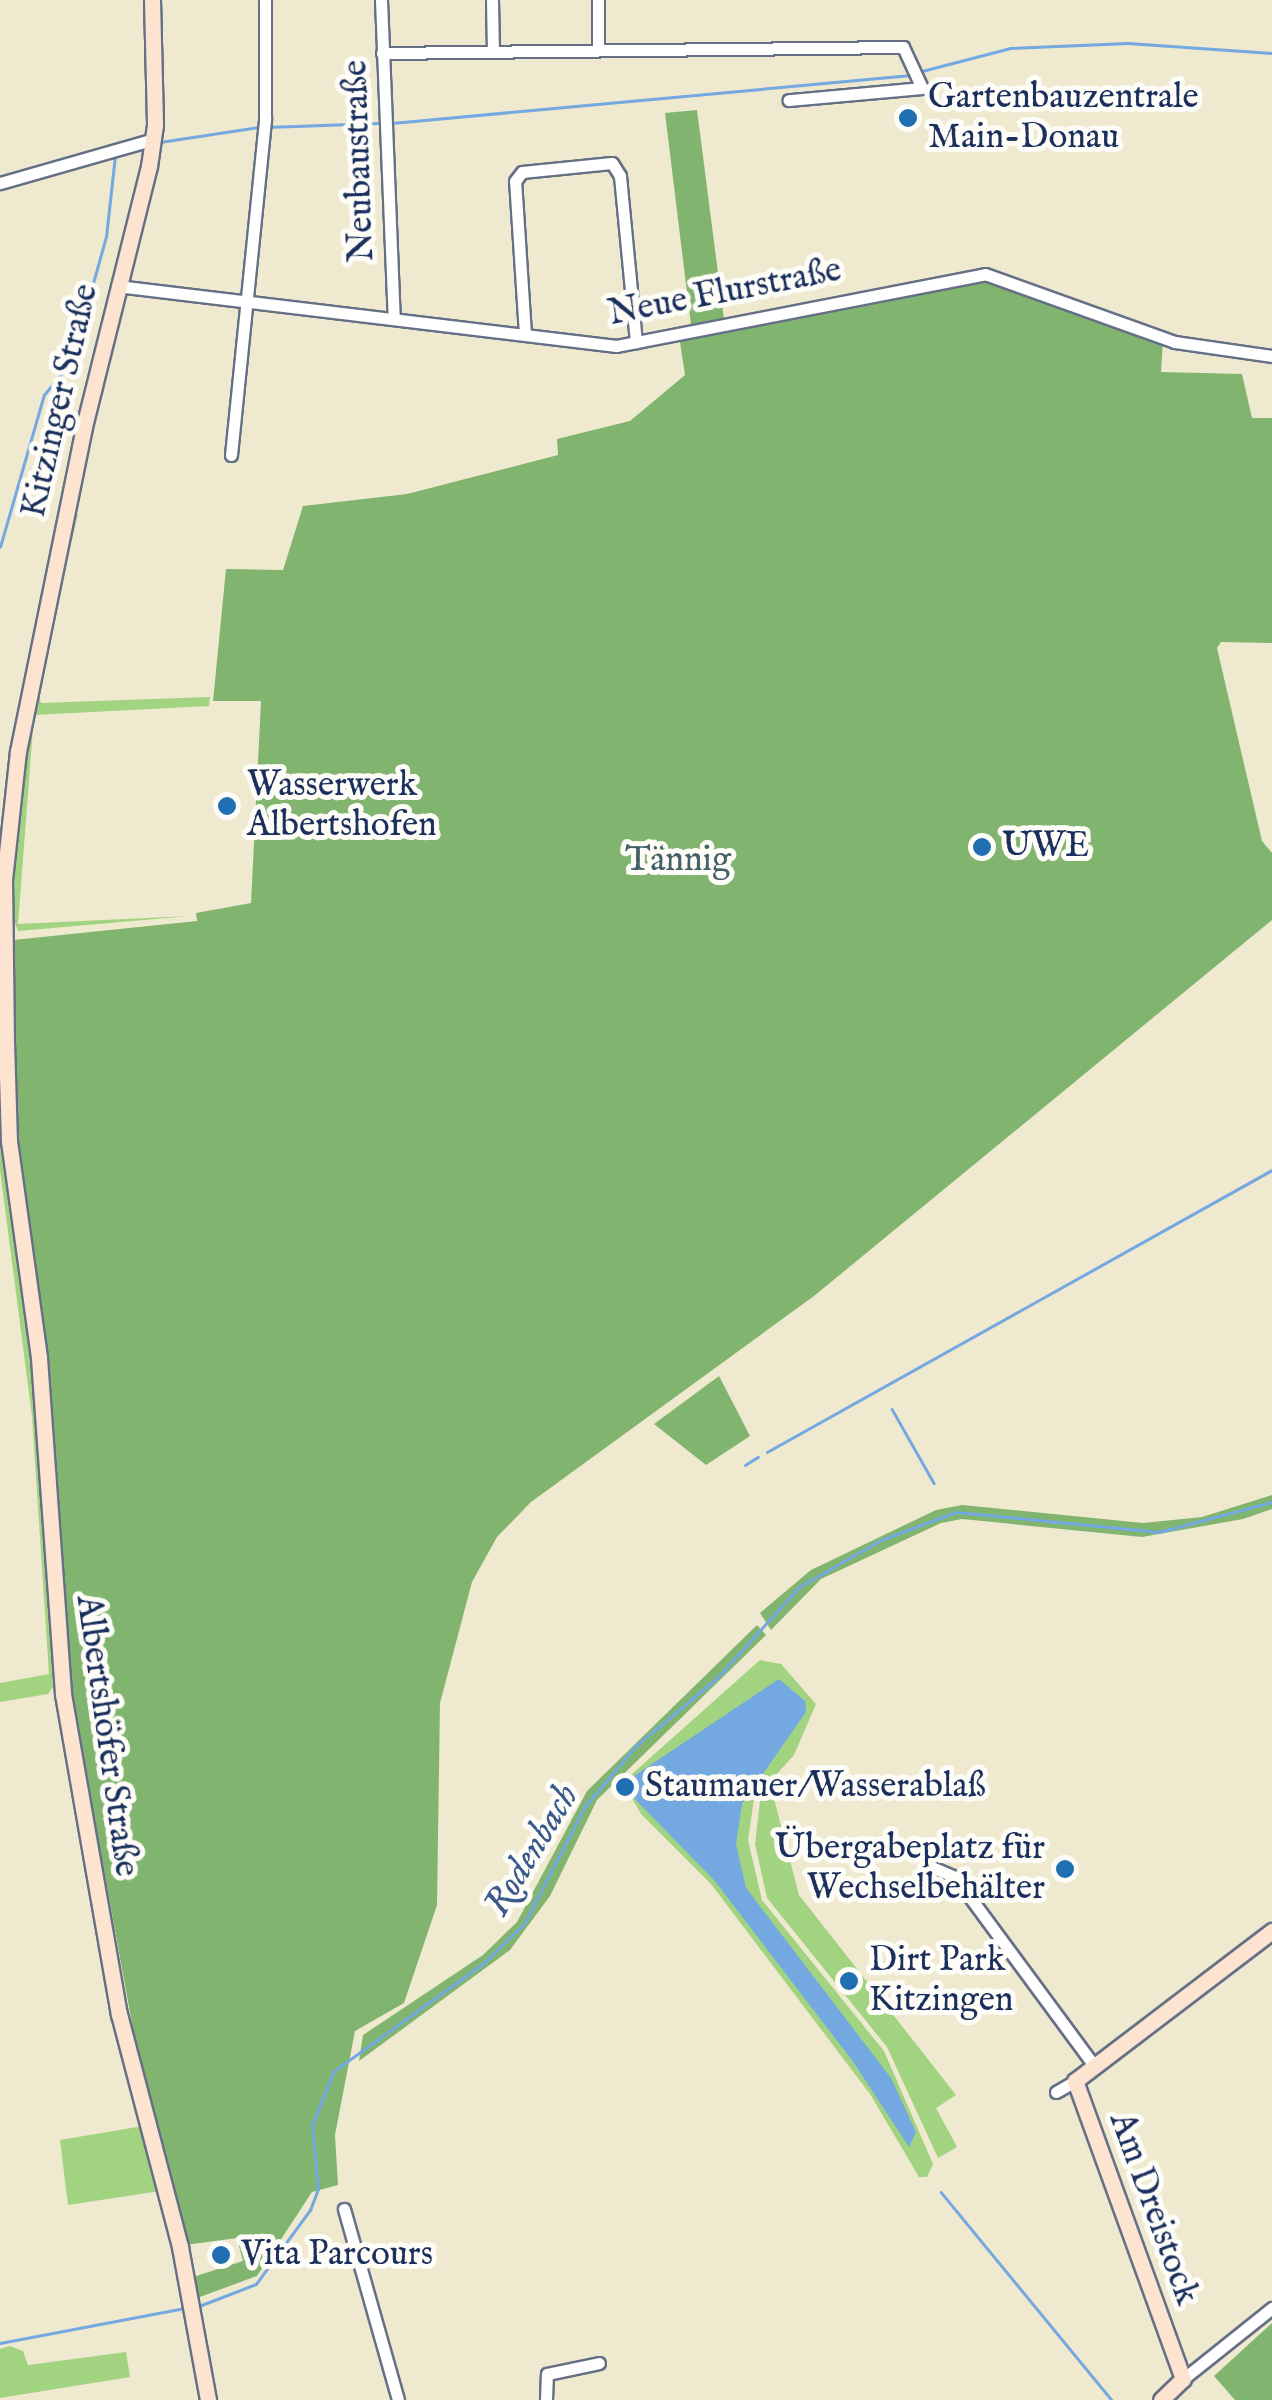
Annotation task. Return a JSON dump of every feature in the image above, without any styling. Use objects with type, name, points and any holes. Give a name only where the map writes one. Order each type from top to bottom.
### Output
[{"type":"street","name":"Kitzinger Straße","points":[[4,934],[10,808],[25,703],[117,286],[154,139],[152,0]]},
{"type":"street","points":[[231,455],[265,118],[265,0]]},
{"type":"street","name":"Neubaustraße","points":[[381,0],[394,319]]},
{"type":"street","points":[[492,0],[494,51]]},
{"type":"street","points":[[598,0],[598,49]]},
{"type":"street","points":[[382,53],[903,48],[922,88],[789,100]]},
{"type":"street","points":[[0,182],[154,139]]},
{"type":"street","points":[[525,334],[515,181],[522,172],[612,163],[620,176],[636,342]]},
{"type":"street","name":"Neue Flurstraße","points":[[117,286],[244,304],[525,334],[571,344],[636,342],[985,274],[1175,342],[1272,356]]},
{"type":"street","name":"Albertshöfer Straße","points":[[4,934],[9,1141],[39,1358],[61,1676],[119,2014],[190,2298],[208,2400]]},
{"type":"street","points":[[934,1868],[956,1878],[1094,2067]]},
{"type":"street","name":"Am Dreistock","points":[[1183,2379],[1076,2081],[1272,1931]]},
{"type":"street","points":[[1056,2092],[1076,2081]]},
{"type":"street","points":[[344,2209],[398,2400]]},
{"type":"street","points":[[1161,2400],[1272,2308]]},
{"type":"street","points":[[546,2400],[547,2374],[599,2363]]},
{"type":"green space","name":"Tännig","points":[[697,110],[725,327],[985,276],[1163,340],[1161,372],[1242,374],[1252,418],[1272,418],[1272,643],[1221,642],[1217,648],[1262,841],[1272,853],[1272,920],[814,1296],[531,1502],[497,1537],[472,1582],[440,1703],[437,1905],[404,2003],[355,2031],[335,2135],[338,2185],[312,2192],[257,2276],[197,2298],[193,2277],[243,2261],[237,2238],[185,2245],[133,2029],[69,1679],[37,1288],[19,1152],[13,940],[197,921],[196,913],[251,903],[261,701],[213,701],[226,569],[283,570],[303,506],[407,494],[558,455],[557,439],[630,421],[685,375],[679,336],[692,333],[665,113]]},
{"type":"green space","points":[[78,514],[37,690],[41,703],[210,697],[209,706],[34,715],[18,924],[190,916],[18,931],[9,908],[25,728],[71,518]]},
{"type":"green space","points":[[0,944],[4,1122],[33,1343],[56,1682],[48,1694],[0,1702],[0,1683],[49,1674],[32,1416],[0,1170]]},
{"type":"green space","points":[[719,1376],[750,1436],[706,1465],[654,1424]]},
{"type":"green space","points":[[1272,1495],[1272,1509],[1243,1519],[1142,1537],[962,1519],[941,1523],[821,1579],[771,1630],[760,1613],[811,1570],[936,1510],[962,1505],[1143,1523],[1202,1517]]},
{"type":"green space","points":[[757,1625],[766,1635],[597,1800],[550,1896],[510,1950],[359,2061],[363,2035],[483,1955],[517,1922],[587,1791]]},
{"type":"green space","points":[[760,1660],[781,1664],[816,1704],[794,1755],[754,1799],[748,1840],[762,1900],[884,2051],[933,2164],[927,2177],[919,2177],[870,2094],[711,1884],[641,1814],[623,1782]]},
{"type":"green space","name":"Dirt Park Kitzingen","points":[[772,1791],[799,1895],[956,2095],[936,2108],[957,2147],[938,2158],[887,2047],[767,1898],[755,1844],[760,1801]]},
{"type":"green space","points":[[143,2126],[160,2191],[68,2205],[60,2140]]},
{"type":"green space","points":[[1272,2323],[1272,2400],[1235,2400],[1214,2376]]},
{"type":"green space","points":[[10,2346],[23,2351],[28,2365],[126,2352],[130,2377],[0,2398],[0,2349]]},
{"type":"water","points":[[779,1679],[805,1701],[806,1712],[742,1804],[736,1844],[746,1888],[891,2078],[916,2132],[909,2147],[854,2063],[714,1880],[628,1792],[625,1782]]},
{"type":"waterway","points":[[922,71],[1010,48],[1128,43],[1272,53]]},
{"type":"waterway","points":[[392,123],[911,75]]},
{"type":"waterway","points":[[267,127],[379,123]]},
{"type":"waterway","points":[[160,142],[259,127]]},
{"type":"waterway","points":[[0,547],[44,395],[71,362],[106,237],[115,155]]},
{"type":"waterway","points":[[767,1452],[1272,1170]]},
{"type":"waterway","points":[[892,1409],[934,1483]]},
{"type":"waterway","points":[[745,1465],[758,1457]]},
{"type":"waterway","name":"Rodenbach","points":[[199,2306],[256,2284],[310,2210],[318,2189],[312,2125],[334,2071],[484,1963],[524,1924],[585,1806],[636,1746],[717,1678],[799,1587],[881,1540],[956,1512],[1159,1532],[1272,1502]]},
{"type":"waterway","points":[[941,2192],[1112,2400]]},
{"type":"waterway","name":"Rodenbach","points":[[0,2343],[186,2308]]},
{"type":"place","name":"Gartenbauzentrale Main-Donau","points":[[908,118]]},
{"type":"place","name":"Wasserwerk Albertshofen","points":[[227,806]]},
{"type":"place","name":"UWE","points":[[982,847]]},
{"type":"place","name":"Staumauer/Wasserablaß","points":[[625,1787]]},
{"type":"place","name":"Übergabeplatz für Wechselbehälter","points":[[1065,1869]]},
{"type":"place","name":"Dirt Park Kitzingen","points":[[849,1981]]},
{"type":"place","name":"Vita Parcours","points":[[221,2255]]}]
